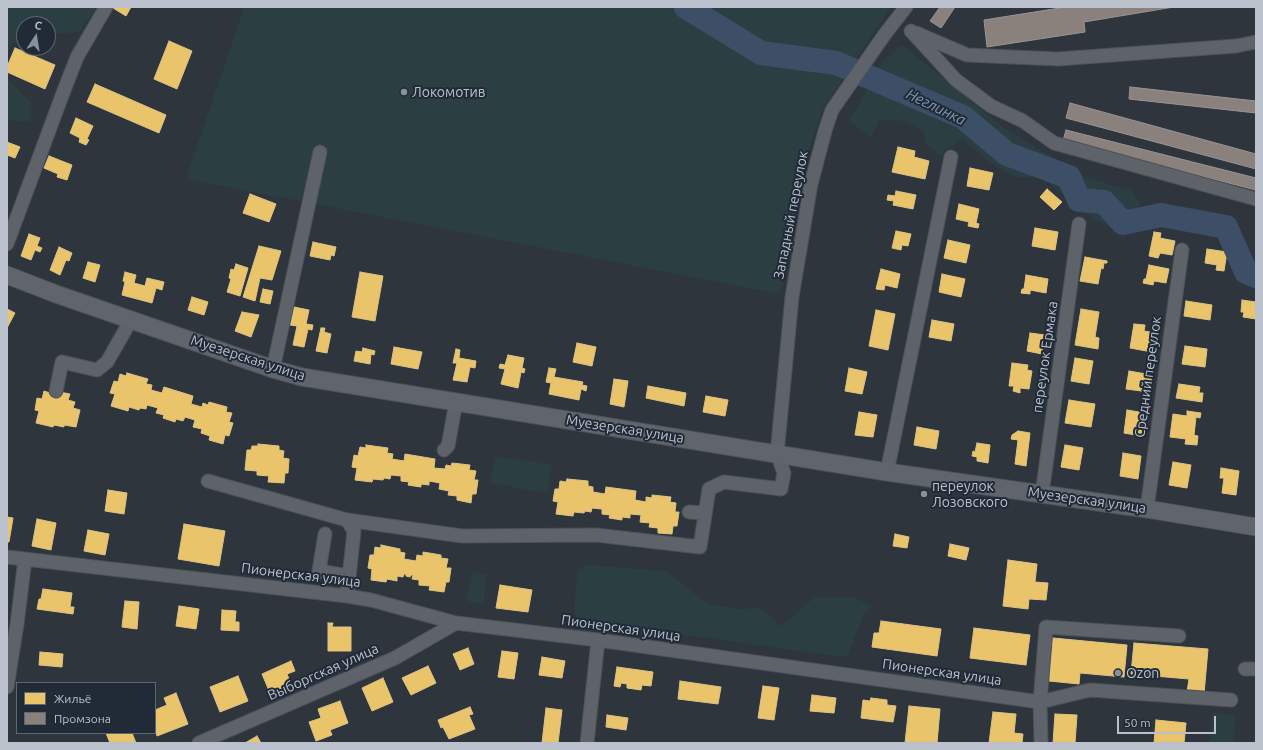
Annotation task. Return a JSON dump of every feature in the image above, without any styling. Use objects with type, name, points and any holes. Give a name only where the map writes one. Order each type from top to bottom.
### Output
[{"type":"main road","name":"Муезерская улица","points":[[7,275],[131,320],[273,369],[302,377],[887,472],[1147,509],[1256,527]]},
{"type":"street","points":[[7,244],[77,57],[106,7]]},
{"type":"street","name":"Западный переулок","points":[[777,454],[792,297],[811,184],[825,131],[832,110],[885,34],[906,7]]},
{"type":"street","points":[[896,20],[911,31],[956,80],[991,106],[1023,121],[1054,143],[1256,198]]},
{"type":"street","points":[[911,31],[967,55],[1058,59],[1236,46],[1256,42]]},
{"type":"street","points":[[273,369],[320,152]]},
{"type":"street","points":[[887,472],[951,157]]},
{"type":"street","name":"переулок Ермака","points":[[1042,494],[1079,224]]},
{"type":"street","name":"Средний переулок","points":[[1147,509],[1182,250]]},
{"type":"street","points":[[56,391],[62,362],[97,370],[107,362],[131,320]]},
{"type":"street","points":[[444,450],[448,446],[456,402]]},
{"type":"street","points":[[208,481],[347,520],[462,536],[596,536],[700,547],[709,489],[724,482],[781,489],[784,473],[777,454]]},
{"type":"street","points":[[689,512],[705,512]]},
{"type":"street","points":[[347,520],[354,530],[347,596]]},
{"type":"street","points":[[325,534],[319,571],[348,576]]},
{"type":"street","name":"Пионерская улица","points":[[7,557],[347,596],[371,600],[456,623],[598,640],[1040,702],[1090,690],[1231,700]]},
{"type":"street","points":[[7,687],[25,559]]},
{"type":"street","name":"Выборгская улица","points":[[199,743],[395,658],[456,623]]},
{"type":"street","points":[[1041,743],[1040,702],[1046,626],[1179,636]]},
{"type":"street","points":[[587,743],[598,640]]},
{"type":"green space","points":[[7,7],[97,7],[80,31],[64,34],[56,33],[56,16],[16,16],[16,40],[7,52]]},
{"type":"green space","points":[[244,7],[891,7],[822,110],[803,169],[780,294],[186,179]]},
{"type":"green space","points":[[901,45],[1004,128],[1086,178],[1133,191],[1140,204],[1139,213],[1121,233],[1092,218],[1043,178],[1015,177],[986,160],[963,140],[946,149],[940,156],[925,143],[923,131],[904,121],[879,120],[871,138],[849,121],[883,61]]},
{"type":"green space","points":[[7,78],[32,104],[30,122],[15,121],[7,118]]},
{"type":"green space","points":[[495,456],[552,465],[547,493],[490,483]]},
{"type":"green space","points":[[586,565],[666,571],[708,604],[740,609],[760,608],[781,626],[813,598],[851,597],[872,605],[863,616],[847,657],[834,656],[580,620],[574,614],[577,572]]},
{"type":"green space","points":[[472,572],[487,574],[483,604],[467,601]]},
{"type":"green space","points":[[1212,713],[1235,715],[1233,743],[1210,743]]},
{"type":"building: Жильё","points":[[113,7],[131,7],[126,16]]},
{"type":"building: Жильё","points":[[169,41],[192,51],[177,89],[154,79]]},
{"type":"building: Жильё","points":[[15,48],[16,56],[34,56],[55,65],[45,89],[7,72],[7,67]]},
{"type":"building: Жильё","points":[[95,84],[166,115],[159,133],[87,102]]},
{"type":"building: Жильё","points":[[76,118],[93,126],[86,145],[79,142],[80,138],[70,133]]},
{"type":"building: Жильё","points":[[7,142],[20,147],[15,158],[7,155]]},
{"type":"building: Жильё","points":[[898,147],[915,151],[914,157],[929,161],[925,179],[892,172]]},
{"type":"building: Жильё","points":[[49,156],[72,165],[67,180],[57,177],[58,174],[44,168]]},
{"type":"building: Жильё","points":[[970,168],[993,173],[989,190],[967,186]]},
{"type":"building: Жильё","points":[[1047,189],[1062,202],[1054,210],[1040,197]]},
{"type":"building: Жильё","points":[[896,191],[916,195],[913,209],[893,205],[894,201],[887,200],[888,195],[895,196]]},
{"type":"building: Жильё","points":[[250,194],[276,204],[269,222],[243,213]]},
{"type":"building: Жильё","points":[[959,204],[979,209],[976,223],[979,224],[978,228],[968,226],[969,222],[956,219]]},
{"type":"building: Жильё","points":[[1035,228],[1058,232],[1055,250],[1032,246]]},
{"type":"building: Жильё","points":[[896,231],[911,234],[908,246],[902,245],[901,250],[892,248]]},
{"type":"building: Жильё","points":[[1154,232],[1161,233],[1160,238],[1175,241],[1172,255],[1160,253],[1158,258],[1149,256]]},
{"type":"building: Жильё","points":[[29,234],[40,238],[37,246],[42,248],[40,252],[35,250],[31,260],[21,256]]},
{"type":"building: Жильё","points":[[948,240],[970,245],[966,263],[944,258]]},
{"type":"building: Жильё","points":[[313,242],[336,247],[334,256],[331,255],[330,260],[310,256]]},
{"type":"building: Жильё","points":[[259,246],[281,251],[272,280],[260,278],[255,301],[243,297]]},
{"type":"building: Жильё","points":[[59,247],[72,253],[69,261],[66,260],[60,275],[50,270]]},
{"type":"building: Жильё","points":[[1207,249],[1227,252],[1224,271],[1216,270],[1217,265],[1205,263]]},
{"type":"building: Жильё","points":[[1085,257],[1107,261],[1107,263],[1104,263],[1103,269],[1101,268],[1098,284],[1080,281]]},
{"type":"building: Жильё","points":[[88,262],[100,265],[95,282],[83,278]]},
{"type":"building: Жильё","points":[[236,264],[248,268],[240,296],[227,292],[231,279],[229,278],[231,269],[234,270]]},
{"type":"building: Жильё","points":[[1149,265],[1169,269],[1166,283],[1154,281],[1153,285],[1143,283],[1144,279],[1146,279]]},
{"type":"building: Жильё","points":[[881,269],[900,274],[897,288],[885,285],[884,290],[876,289]]},
{"type":"building: Жильё","points":[[125,272],[136,275],[134,283],[145,286],[147,278],[164,282],[162,290],[156,288],[152,303],[122,295],[125,282],[123,281]]},
{"type":"building: Жильё","points":[[360,272],[383,276],[375,321],[352,317]]},
{"type":"building: Жильё","points":[[942,274],[965,279],[961,297],[939,292]]},
{"type":"building: Жильё","points":[[1026,275],[1048,279],[1046,293],[1030,290],[1030,294],[1021,293],[1022,289],[1024,289]]},
{"type":"building: Жильё","points":[[263,289],[273,291],[270,304],[260,302]]},
{"type":"building: Жильё","points":[[192,297],[208,302],[204,315],[188,310]]},
{"type":"building: Жильё","points":[[1242,300],[1256,302],[1256,319],[1243,317],[1244,312],[1241,312]]},
{"type":"building: Жильё","points":[[1186,301],[1212,305],[1210,320],[1184,316]]},
{"type":"building: Жильё","points":[[294,307],[309,310],[306,324],[313,325],[312,330],[308,329],[304,347],[293,345],[297,326],[290,325]]},
{"type":"building: Жильё","points":[[7,309],[15,313],[7,328]]},
{"type":"building: Жильё","points":[[1081,309],[1099,312],[1095,337],[1099,338],[1098,349],[1075,345]]},
{"type":"building: Жильё","points":[[876,310],[895,314],[888,350],[869,346]]},
{"type":"building: Жильё","points":[[242,312],[259,315],[251,337],[235,331]]},
{"type":"building: Жильё","points":[[932,320],[954,324],[951,341],[929,337]]},
{"type":"building: Жильё","points":[[1134,324],[1145,325],[1144,331],[1156,333],[1152,352],[1130,348]]},
{"type":"building: Жильё","points":[[321,328],[325,328],[324,332],[331,334],[327,353],[316,351]]},
{"type":"building: Жильё","points":[[1030,333],[1045,335],[1042,354],[1027,351]]},
{"type":"building: Жильё","points":[[577,343],[596,347],[592,366],[573,362]]},
{"type":"building: Жильё","points":[[1185,346],[1207,349],[1205,367],[1182,364]]},
{"type":"building: Жильё","points":[[394,347],[422,352],[418,369],[391,364]]},
{"type":"building: Жильё","points":[[363,348],[375,351],[374,355],[371,354],[370,364],[354,361],[356,351],[362,352]]},
{"type":"building: Жильё","points":[[456,349],[460,350],[459,358],[476,361],[475,368],[470,367],[467,382],[453,380],[457,363],[453,363]]},
{"type":"building: Жильё","points":[[508,355],[524,358],[522,368],[525,369],[524,373],[521,372],[518,388],[501,384],[505,369],[499,368],[500,364],[505,365]]},
{"type":"building: Жильё","points":[[1075,358],[1093,361],[1089,384],[1071,381]]},
{"type":"building: Жильё","points":[[1012,363],[1028,365],[1027,370],[1032,371],[1029,389],[1020,388],[1020,393],[1013,391],[1014,386],[1009,386]]},
{"type":"building: Жильё","points":[[549,368],[556,369],[554,377],[583,382],[582,385],[587,386],[586,391],[581,389],[579,400],[549,394],[551,383],[546,382]]},
{"type":"building: Жильё","points":[[849,368],[867,372],[862,394],[845,391]]},
{"type":"building: Жильё","points":[[1129,371],[1152,375],[1149,392],[1126,389]]},
{"type":"building: Жильё","points":[[127,373],[148,379],[146,384],[152,385],[151,390],[162,393],[164,387],[193,396],[191,404],[202,407],[203,403],[208,405],[209,402],[227,407],[226,412],[232,413],[229,422],[233,423],[229,436],[225,435],[223,444],[209,440],[210,436],[201,433],[202,429],[193,427],[195,420],[185,417],[183,421],[176,419],[175,422],[163,418],[164,415],[156,413],[158,408],[147,405],[146,409],[140,408],[139,410],[129,407],[128,411],[111,406],[115,394],[110,393],[114,381],[118,382],[120,374],[126,376]]},
{"type":"building: Жильё","points":[[614,379],[628,381],[624,407],[610,404]]},
{"type":"building: Жильё","points":[[1179,384],[1200,387],[1199,393],[1203,393],[1202,402],[1176,398]]},
{"type":"building: Жильё","points":[[648,386],[686,393],[684,406],[646,398]]},
{"type":"building: Жильё","points":[[50,390],[70,394],[68,400],[75,402],[73,408],[80,410],[76,427],[54,425],[53,427],[36,423],[39,411],[35,410],[37,398],[42,399],[44,391],[50,393]]},
{"type":"building: Жильё","points":[[706,396],[728,400],[725,416],[703,412]]},
{"type":"building: Жильё","points":[[1069,400],[1095,404],[1091,427],[1065,423]]},
{"type":"building: Жильё","points":[[1127,410],[1145,413],[1141,436],[1124,433]]},
{"type":"building: Жильё","points":[[1187,411],[1201,413],[1200,418],[1196,417],[1194,435],[1198,436],[1197,445],[1185,444],[1186,439],[1170,437],[1173,414],[1187,416]]},
{"type":"building: Жильё","points":[[859,412],[877,415],[873,437],[855,435]]},
{"type":"building: Жильё","points":[[917,427],[939,431],[936,449],[914,445]]},
{"type":"building: Жильё","points":[[1018,431],[1030,433],[1026,466],[1015,464],[1018,440],[1011,439],[1012,435]]},
{"type":"building: Жильё","points":[[977,443],[990,445],[988,463],[977,461],[977,457],[972,456],[973,451],[975,452]]},
{"type":"building: Жильё","points":[[258,444],[279,446],[279,450],[284,451],[283,458],[289,459],[288,473],[285,473],[284,483],[268,482],[269,476],[257,475],[257,471],[245,470],[247,450],[251,450],[252,446],[258,446]]},
{"type":"building: Жильё","points":[[366,445],[388,448],[387,453],[393,454],[392,459],[404,461],[405,454],[435,459],[434,468],[445,469],[446,465],[451,466],[452,463],[470,465],[469,470],[476,471],[474,480],[478,480],[476,494],[472,494],[471,503],[457,500],[457,496],[448,495],[449,491],[439,489],[440,483],[429,481],[429,485],[421,484],[421,487],[414,486],[408,485],[409,482],[401,481],[401,476],[391,475],[390,479],[373,479],[372,482],[355,480],[357,468],[352,467],[354,455],[358,456],[360,447],[366,448]]},
{"type":"building: Жильё","points":[[1065,445],[1083,448],[1079,470],[1061,467]]},
{"type":"building: Жильё","points":[[1123,453],[1141,456],[1138,479],[1120,476]]},
{"type":"building: Жильё","points":[[1173,462],[1191,465],[1187,488],[1169,485]]},
{"type":"building: Жильё","points":[[1221,468],[1239,471],[1236,495],[1222,493],[1224,478],[1220,478]]},
{"type":"building: Жильё","points":[[567,479],[588,481],[588,486],[593,487],[593,492],[605,494],[606,487],[636,491],[635,500],[646,502],[646,497],[652,498],[652,495],[671,497],[670,502],[676,503],[675,512],[679,512],[677,526],[673,526],[672,534],[658,533],[658,528],[649,527],[650,523],[640,522],[641,515],[630,514],[630,518],[622,517],[622,520],[609,518],[610,515],[602,514],[602,509],[592,508],[591,512],[574,512],[573,516],[556,514],[558,502],[553,501],[555,489],[559,489],[560,481],[566,482]]},
{"type":"building: Жильё","points":[[108,490],[127,493],[124,514],[105,511]]},
{"type":"building: Жильё","points":[[7,517],[13,518],[9,542],[7,542]]},
{"type":"building: Жильё","points":[[37,519],[56,523],[51,550],[32,546]]},
{"type":"building: Жильё","points":[[184,524],[225,531],[219,566],[178,559]]},
{"type":"building: Жильё","points":[[88,530],[109,534],[105,555],[84,551]]},
{"type":"building: Жильё","points":[[895,534],[909,537],[907,548],[893,546]]},
{"type":"building: Жильё","points":[[950,544],[969,548],[966,560],[948,556]]},
{"type":"building: Жильё","points":[[381,545],[400,549],[400,552],[405,553],[404,559],[416,561],[417,555],[423,556],[423,552],[441,555],[441,558],[448,559],[446,568],[451,568],[449,582],[446,582],[444,592],[429,590],[430,586],[419,585],[419,580],[412,579],[413,575],[410,577],[406,576],[406,574],[404,574],[403,577],[397,576],[397,581],[387,579],[386,582],[371,580],[372,569],[368,568],[370,555],[374,555],[375,547],[381,548]]},
{"type":"building: Жильё","points":[[1008,560],[1037,564],[1035,582],[1048,583],[1046,600],[1029,599],[1028,609],[1003,606]]},
{"type":"building: Жильё","points":[[500,585],[532,590],[528,612],[496,608]]},
{"type":"building: Жильё","points":[[43,589],[72,593],[70,607],[74,607],[73,614],[37,609]]},
{"type":"building: Жильё","points":[[125,601],[139,602],[137,629],[122,627]]},
{"type":"building: Жильё","points":[[179,606],[199,609],[196,629],[176,626]]},
{"type":"building: Жильё","points":[[222,610],[236,611],[235,622],[239,622],[239,631],[221,630]]},
{"type":"building: Жильё","points":[[881,621],[941,629],[937,656],[872,647],[874,633],[879,633]]},
{"type":"building: Жильё","points":[[328,623],[333,623],[332,627],[351,627],[351,651],[328,651]]},
{"type":"building: Жильё","points":[[974,628],[1030,635],[1026,665],[970,658]]},
{"type":"building: Жильё","points":[[1053,638],[1127,645],[1124,677],[1080,673],[1079,684],[1049,681]]},
{"type":"building: Жильё","points":[[1134,643],[1208,649],[1204,694],[1187,692],[1189,679],[1131,674]]},
{"type":"building: Жильё","points":[[468,648],[474,664],[460,670],[453,654]]},
{"type":"building: Жильё","points":[[502,651],[518,653],[514,679],[498,677]]},
{"type":"building: Жильё","points":[[40,652],[63,654],[62,667],[39,665]]},
{"type":"building: Жильё","points":[[542,657],[565,661],[562,678],[539,675]]},
{"type":"building: Жильё","points":[[291,661],[295,671],[287,674],[291,684],[270,693],[262,674]]},
{"type":"building: Жильё","points":[[428,666],[436,683],[411,695],[402,678]]},
{"type":"building: Жильё","points":[[617,667],[653,672],[651,686],[642,685],[641,690],[627,688],[627,684],[621,683],[620,687],[614,686]]},
{"type":"building: Жильё","points":[[238,676],[248,701],[220,712],[210,687]]},
{"type":"building: Жильё","points":[[383,678],[393,702],[372,711],[362,688]]},
{"type":"building: Жильё","points":[[680,681],[721,687],[718,704],[678,699]]},
{"type":"building: Жильё","points":[[763,686],[779,688],[774,720],[758,718]]},
{"type":"building: Жильё","points":[[176,693],[188,724],[157,736],[156,710],[167,705],[164,698]]},
{"type":"building: Жильё","points":[[812,695],[836,698],[834,713],[810,711]]},
{"type":"building: Жильё","points":[[871,698],[887,700],[887,705],[896,706],[893,722],[861,718],[863,700],[870,701]]},
{"type":"building: Жильё","points":[[340,701],[348,723],[330,730],[332,735],[316,741],[309,722],[321,718],[318,709]]},
{"type":"building: Жильё","points":[[909,706],[940,709],[937,743],[905,743]]},
{"type":"building: Жильё","points":[[470,707],[473,714],[469,715],[475,729],[449,739],[443,727],[441,728],[438,720]]},
{"type":"building: Жильё","points":[[546,708],[562,710],[558,743],[542,743]]},
{"type":"building: Жильё","points":[[993,712],[1016,714],[1014,733],[1023,734],[1022,743],[989,743]]},
{"type":"building: Жильё","points":[[1055,714],[1077,715],[1075,743],[1053,743]]},
{"type":"building: Жильё","points":[[607,715],[628,718],[626,730],[606,727]]},
{"type":"building: Жильё","points":[[1156,720],[1186,723],[1184,743],[1154,743]]},
{"type":"building: Жильё","points":[[106,734],[132,734],[136,743],[110,743]]},
{"type":"building: Жильё","points":[[257,736],[261,743],[245,743]]},
{"type":"building: Промзона","points":[[940,7],[955,7],[941,28],[930,21]]},
{"type":"building: Промзона","points":[[1066,7],[1174,7],[1084,22],[1085,32],[987,47],[984,20]]},
{"type":"building: Промзона","points":[[1130,87],[1256,101],[1256,113],[1129,99]]},
{"type":"building: Промзона","points":[[1070,103],[1256,154],[1256,169],[1066,118]]},
{"type":"building: Промзона","points":[[1066,130],[1256,178],[1256,190],[1063,141]]},
{"type":"waterway","name":"Неглинка","points":[[686,7],[761,53],[836,63],[963,117],[1007,154],[1069,177],[1079,200],[1104,202],[1123,223],[1161,215],[1226,227],[1246,272],[1256,276]]},
{"type":"place","name":"Локомотив","points":[[404,92]]},
{"type":"place","name":"переулок Лозовского","points":[[924,494]]},
{"type":"place","name":"Ozon","points":[[1118,673]]}]
